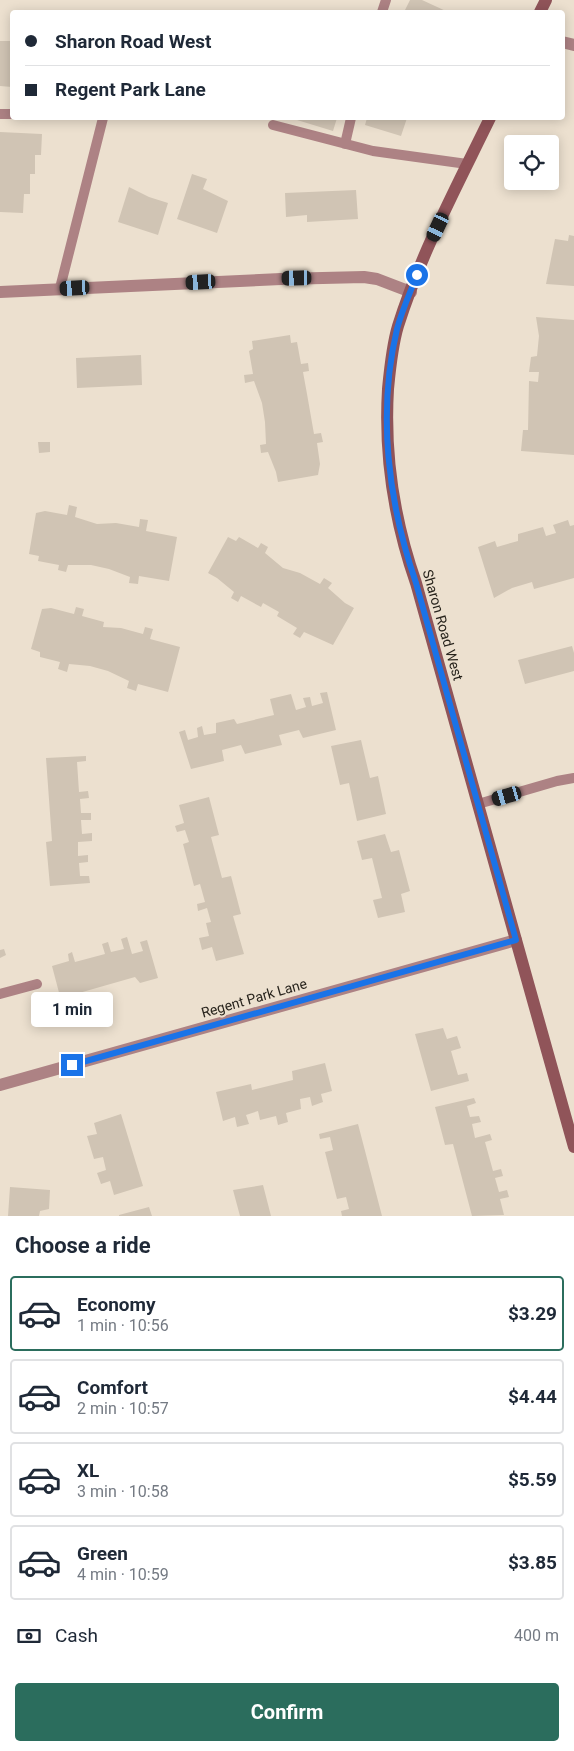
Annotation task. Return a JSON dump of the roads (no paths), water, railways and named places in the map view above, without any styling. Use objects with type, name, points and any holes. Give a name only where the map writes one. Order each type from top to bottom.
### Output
[{"type":"main road","name":"Sharon Road West","points":[[489,120],[423,258],[398,327],[390,366],[387,436],[395,510],[574,1147]]},
{"type":"street","points":[[0,292],[60,288],[364,277],[377,279],[410,292]]},
{"type":"street","name":"Regent Park Lane","points":[[0,1085],[516,940]]},
{"type":"lane","points":[[60,288],[102,120]]},
{"type":"lane","points":[[344,144],[350,120]]},
{"type":"lane","points":[[273,124],[373,151],[467,164]]},
{"type":"lane","points":[[478,804],[574,778]]},
{"type":"lane","points":[[0,994],[37,984]]}]
